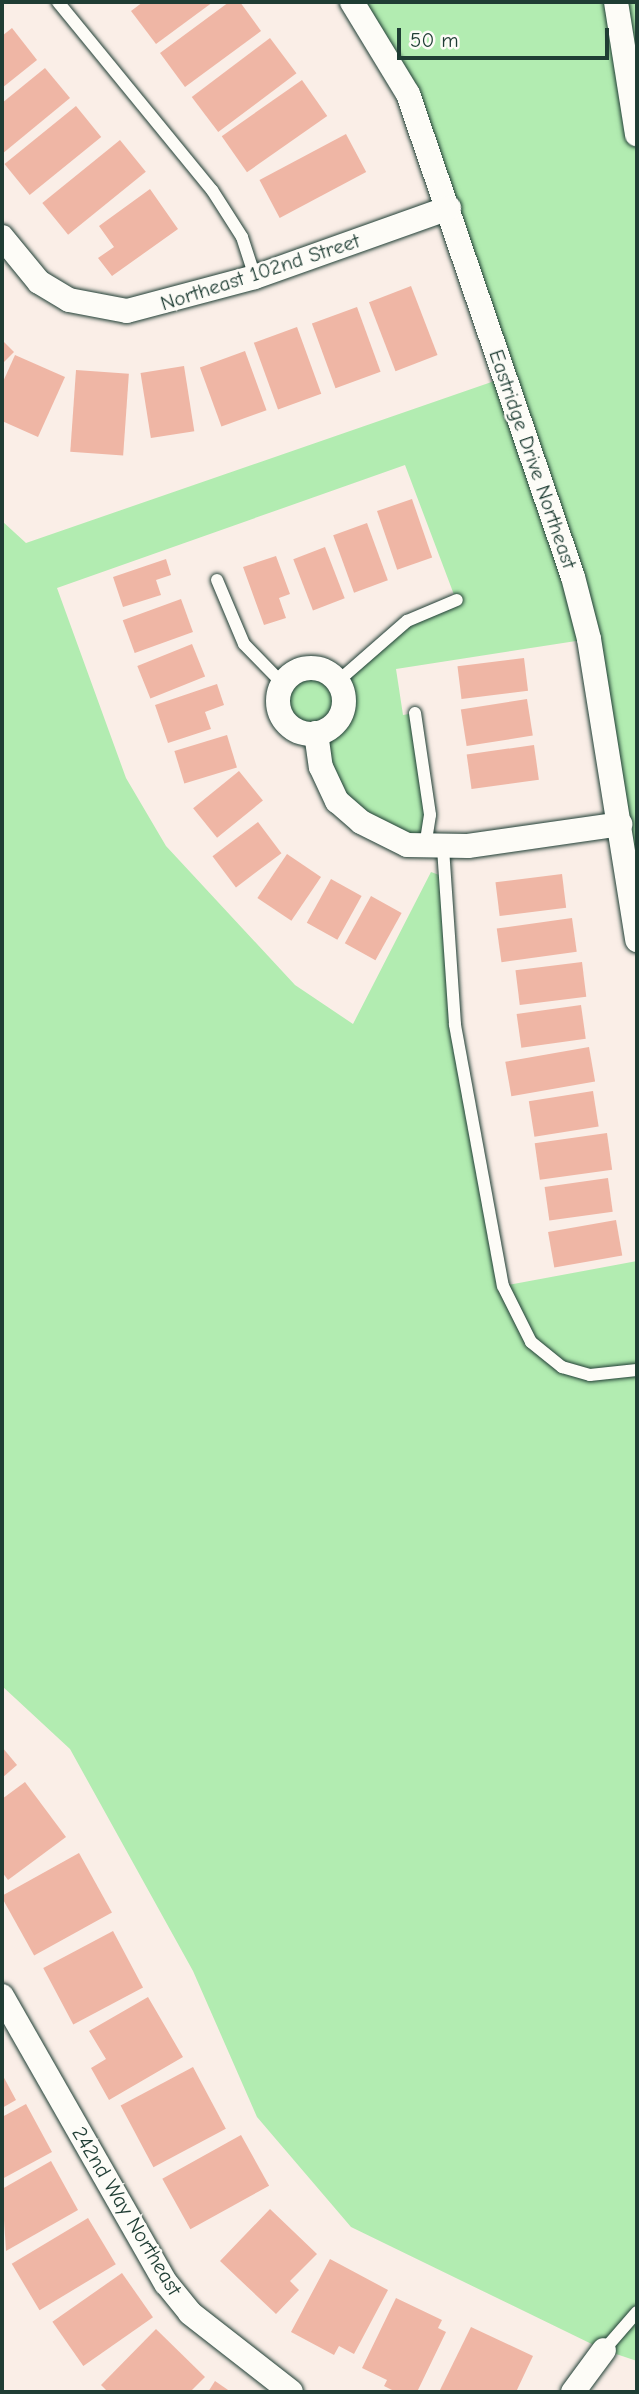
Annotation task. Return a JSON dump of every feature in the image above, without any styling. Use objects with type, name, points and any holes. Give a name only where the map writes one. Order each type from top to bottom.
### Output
[{"type":"street","name":"Eastridge Drive Northeast","points":[[352,2],[408,94],[573,578],[589,639],[637,940]]},
{"type":"street","points":[[616,2],[637,134]]},
{"type":"street","name":"Northeast 102nd Street","points":[[2,237],[39,282],[69,300],[127,311],[255,277],[449,208]]},
{"type":"street","points":[[309,669],[320,670],[337,682],[343,710],[332,727],[316,733],[303,733],[286,722],[278,704],[283,684],[309,669]]},
{"type":"street","points":[[316,733],[321,767],[337,801],[381,833],[407,845],[434,847],[620,824]]},
{"type":"street","name":"242nd Way Northeast","points":[[2,1996],[166,2283],[200,2322],[290,2392]]},
{"type":"street","points":[[573,2392],[604,2350]]},
{"type":"lane","points":[[58,2],[212,190],[242,237],[255,277]]},
{"type":"lane","points":[[217,580],[244,644],[283,684]]},
{"type":"lane","points":[[337,682],[407,621],[457,600]]},
{"type":"lane","points":[[415,713],[455,1025],[503,1286],[531,1342],[562,1367],[590,1375],[637,1370]]},
{"type":"lane","points":[[604,2350],[637,2312]]},
{"type":"green space","points":[[352,2],[637,2],[637,940],[589,639],[396,669],[403,715],[415,713],[430,815],[425,846],[361,822],[316,733],[293,729],[281,714],[279,694],[290,676],[320,670],[338,681],[378,645],[456,600],[405,465],[57,588],[126,778],[166,846],[295,985],[353,1024],[431,872],[442,876],[447,962],[503,1286],[637,1261],[637,2361],[604,2350],[351,2227],[257,2117],[193,1971],[70,1749],[2,1686],[2,521],[26,543],[506,377],[449,208]]},
{"type":"building","points":[[143,2],[213,2],[156,44],[131,11]]},
{"type":"building","points":[[229,2],[240,2],[261,31],[185,87],[160,53]]},
{"type":"building","points":[[12,28],[37,60],[2,88],[2,36]]},
{"type":"building","points":[[270,38],[296,73],[218,132],[192,97]]},
{"type":"building","points":[[45,68],[70,98],[2,154],[2,103]]},
{"type":"building","points":[[302,80],[327,116],[247,172],[222,136]]},
{"type":"building","points":[[76,106],[101,137],[30,195],[5,164]]},
{"type":"building","points":[[346,134],[366,172],[280,218],[259,180]]},
{"type":"building","points":[[120,140],[146,172],[68,235],[42,203]]},
{"type":"building","points":[[150,189],[178,229],[112,276],[98,258],[114,247],[99,226]]},
{"type":"building","points":[[411,286],[438,355],[396,371],[369,302]]},
{"type":"building","points":[[357,307],[381,372],[335,388],[312,323]]},
{"type":"building","points":[[297,327],[321,394],[278,409],[254,343]]},
{"type":"building","points":[[2,340],[14,352],[2,364]]},
{"type":"building","points":[[245,351],[267,410],[221,427],[200,367]]},
{"type":"building","points":[[15,355],[65,377],[38,437],[2,421],[2,384]]},
{"type":"building","points":[[184,366],[194,431],[151,438],[141,373]]},
{"type":"building","points":[[76,370],[129,374],[123,455],[70,452]]},
{"type":"building","points":[[412,499],[432,558],[397,570],[377,511]]},
{"type":"building","points":[[367,523],[388,580],[354,593],[333,535]]},
{"type":"building","points":[[325,547],[345,598],[313,611],[293,559]]},
{"type":"building","points":[[276,556],[290,594],[279,598],[286,618],[264,625],[243,567]]},
{"type":"building","points":[[166,559],[171,575],[156,580],[161,595],[123,607],[113,577]]},
{"type":"building","points":[[181,599],[193,632],[135,653],[123,620]]},
{"type":"building","points":[[192,644],[205,676],[150,699],[137,666]]},
{"type":"building","points":[[524,658],[528,691],[462,699],[457,666]]},
{"type":"building","points":[[217,684],[224,705],[205,712],[211,729],[168,743],[155,705]]},
{"type":"building","points":[[527,699],[533,736],[467,746],[461,709]]},
{"type":"building","points":[[227,735],[237,768],[184,784],[174,751]]},
{"type":"building","points":[[534,745],[539,780],[472,789],[467,754]]},
{"type":"building","points":[[239,771],[263,801],[217,838],[193,808]]},
{"type":"building","points":[[258,822],[281,853],[236,887],[212,856]]},
{"type":"building","points":[[287,854],[321,877],[291,921],[257,898]]},
{"type":"building","points":[[562,874],[566,908],[500,916],[495,882]]},
{"type":"building","points":[[331,879],[362,896],[337,940],[307,923]]},
{"type":"building","points":[[371,896],[402,913],[375,960],[345,943]]},
{"type":"building","points":[[572,918],[577,952],[501,962],[497,929]]},
{"type":"building","points":[[582,962],[586,997],[520,1005],[515,970]]},
{"type":"building","points":[[581,1005],[586,1039],[521,1048],[517,1014]]},
{"type":"building","points":[[589,1047],[595,1081],[511,1096],[505,1062]]},
{"type":"building","points":[[593,1091],[599,1127],[534,1137],[529,1101]]},
{"type":"building","points":[[607,1133],[612,1170],[540,1180],[535,1143]]},
{"type":"building","points":[[608,1178],[613,1212],[549,1221],[545,1187]]},
{"type":"building","points":[[616,1220],[622,1255],[554,1267],[548,1232]]},
{"type":"building","points":[[2,1747],[17,1765],[2,1778]]},
{"type":"building","points":[[25,1782],[66,1837],[8,1880],[2,1872],[2,1799]]},
{"type":"building","points":[[79,1853],[112,1912],[34,1956],[2,1896]]},
{"type":"building","points":[[113,1931],[143,1988],[73,2025],[43,1968]]},
{"type":"building","points":[[148,1997],[183,2057],[109,2100],[91,2068],[106,2059],[89,2031]]},
{"type":"building","points":[[193,2067],[226,2129],[153,2167],[121,2105]]},
{"type":"building","points":[[2,2074],[16,2100],[2,2108]]},
{"type":"building","points":[[26,2104],[52,2152],[2,2179],[2,2117]]},
{"type":"building","points":[[241,2135],[269,2186],[190,2229],[162,2179]]},
{"type":"building","points":[[51,2161],[78,2210],[6,2251],[2,2189]]},
{"type":"building","points":[[270,2209],[317,2254],[290,2281],[299,2290],[276,2314],[220,2261]]},
{"type":"building","points":[[88,2218],[116,2264],[40,2310],[12,2264]]},
{"type":"building","points":[[330,2259],[388,2290],[354,2354],[339,2346],[334,2355],[291,2332]]},
{"type":"building","points":[[122,2273],[153,2317],[83,2366],[52,2322]]},
{"type":"building","points":[[396,2298],[442,2320],[438,2328],[446,2332],[417,2392],[396,2392],[384,2386],[387,2380],[362,2368]]},
{"type":"building","points":[[471,2327],[533,2356],[516,2392],[439,2392]]},
{"type":"building","points":[[156,2329],[205,2377],[190,2392],[108,2392],[101,2385]]},
{"type":"building","points":[[215,2381],[231,2392],[208,2392]]}]
